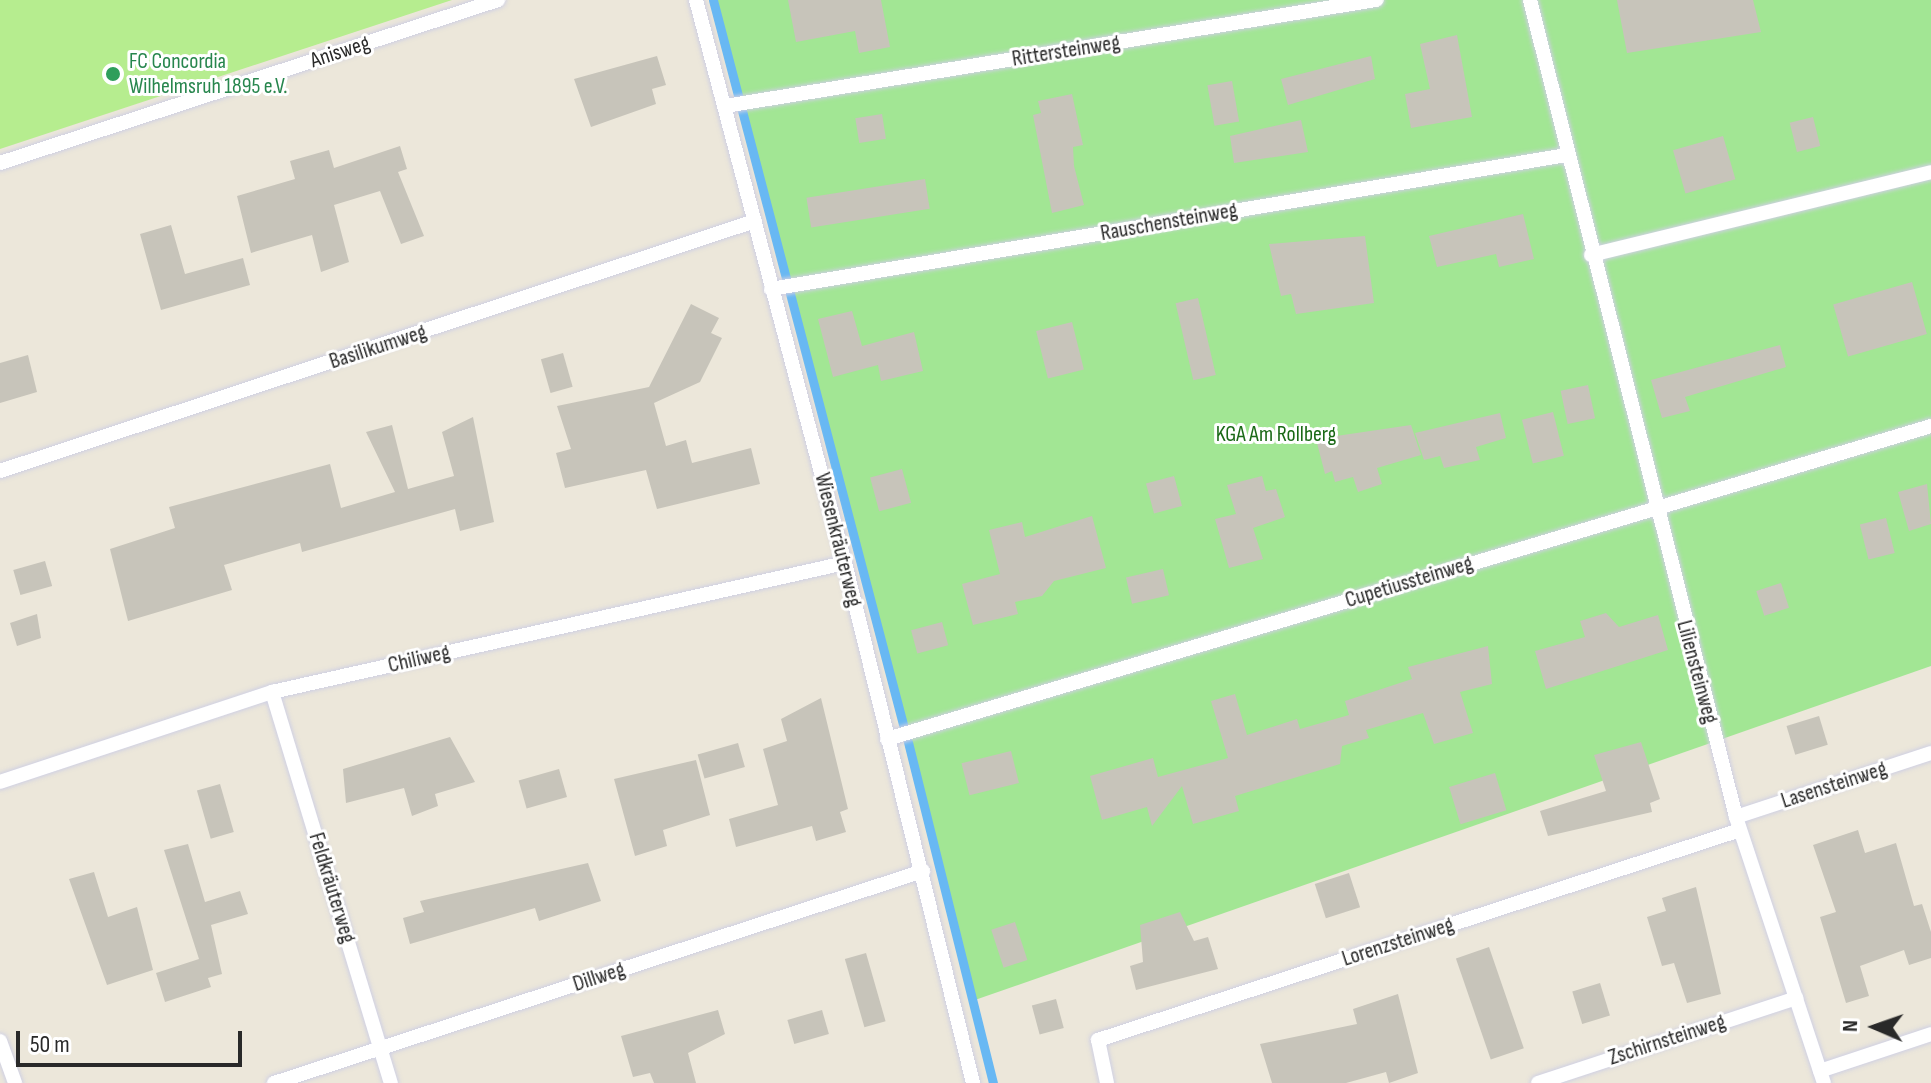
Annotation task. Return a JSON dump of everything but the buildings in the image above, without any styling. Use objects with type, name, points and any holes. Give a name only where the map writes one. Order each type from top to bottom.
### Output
[{"type":"lane","name":"Anisweg","points":[[0,163],[498,0]]},
{"type":"lane","name":"Wiesenkräuterweg","points":[[696,0],[755,221],[784,287],[845,563],[973,1083]]},
{"type":"lane","name":"Rittersteinweg","points":[[725,106],[1376,0]]},
{"type":"lane","name":"Liliensteinweg","points":[[1530,0],[1654,509],[1738,824],[1822,1077]]},
{"type":"lane","name":"Rauschensteinweg","points":[[784,287],[1567,155]]},
{"type":"lane","points":[[1591,255],[1931,172]]},
{"type":"lane","name":"Basilikumweg","points":[[0,471],[755,221]]},
{"type":"lane","name":"Cupetiussteinweg","points":[[887,739],[1931,426]]},
{"type":"lane","name":"Chiliweg","points":[[0,782],[272,692],[845,563]]},
{"type":"lane","name":"Feldkräuterweg","points":[[272,692],[391,1083]]},
{"type":"lane","name":"Lasensteinweg","points":[[1738,824],[1931,753]]},
{"type":"lane","name":"Lorenzsteinweg","points":[[1107,1083],[1098,1040],[1738,824]]},
{"type":"lane","name":"Dillweg","points":[[274,1083],[923,871]]},
{"type":"lane","name":"Zschirnsteinweg","points":[[1538,1083],[1796,998]]},
{"type":"lane","points":[[1822,1077],[1931,1034]]},
{"type":"lane","points":[[0,1041],[15,1083]]},
{"type":"green space","name":"FC Concordia Wilhelmsruh 1895 e.V.","points":[[0,0],[452,0],[0,149]]},
{"type":"green space","name":"KGA Am Rollberg","points":[[713,0],[1931,0],[1931,666],[972,1001]]},
{"type":"waterway","points":[[713,0],[903,724]]},
{"type":"waterway","points":[[908,742],[993,1083]]},
{"type":"place","name":"FC Concordia Wilhelmsruh 1895 e.V.","points":[[113,74]]}]
